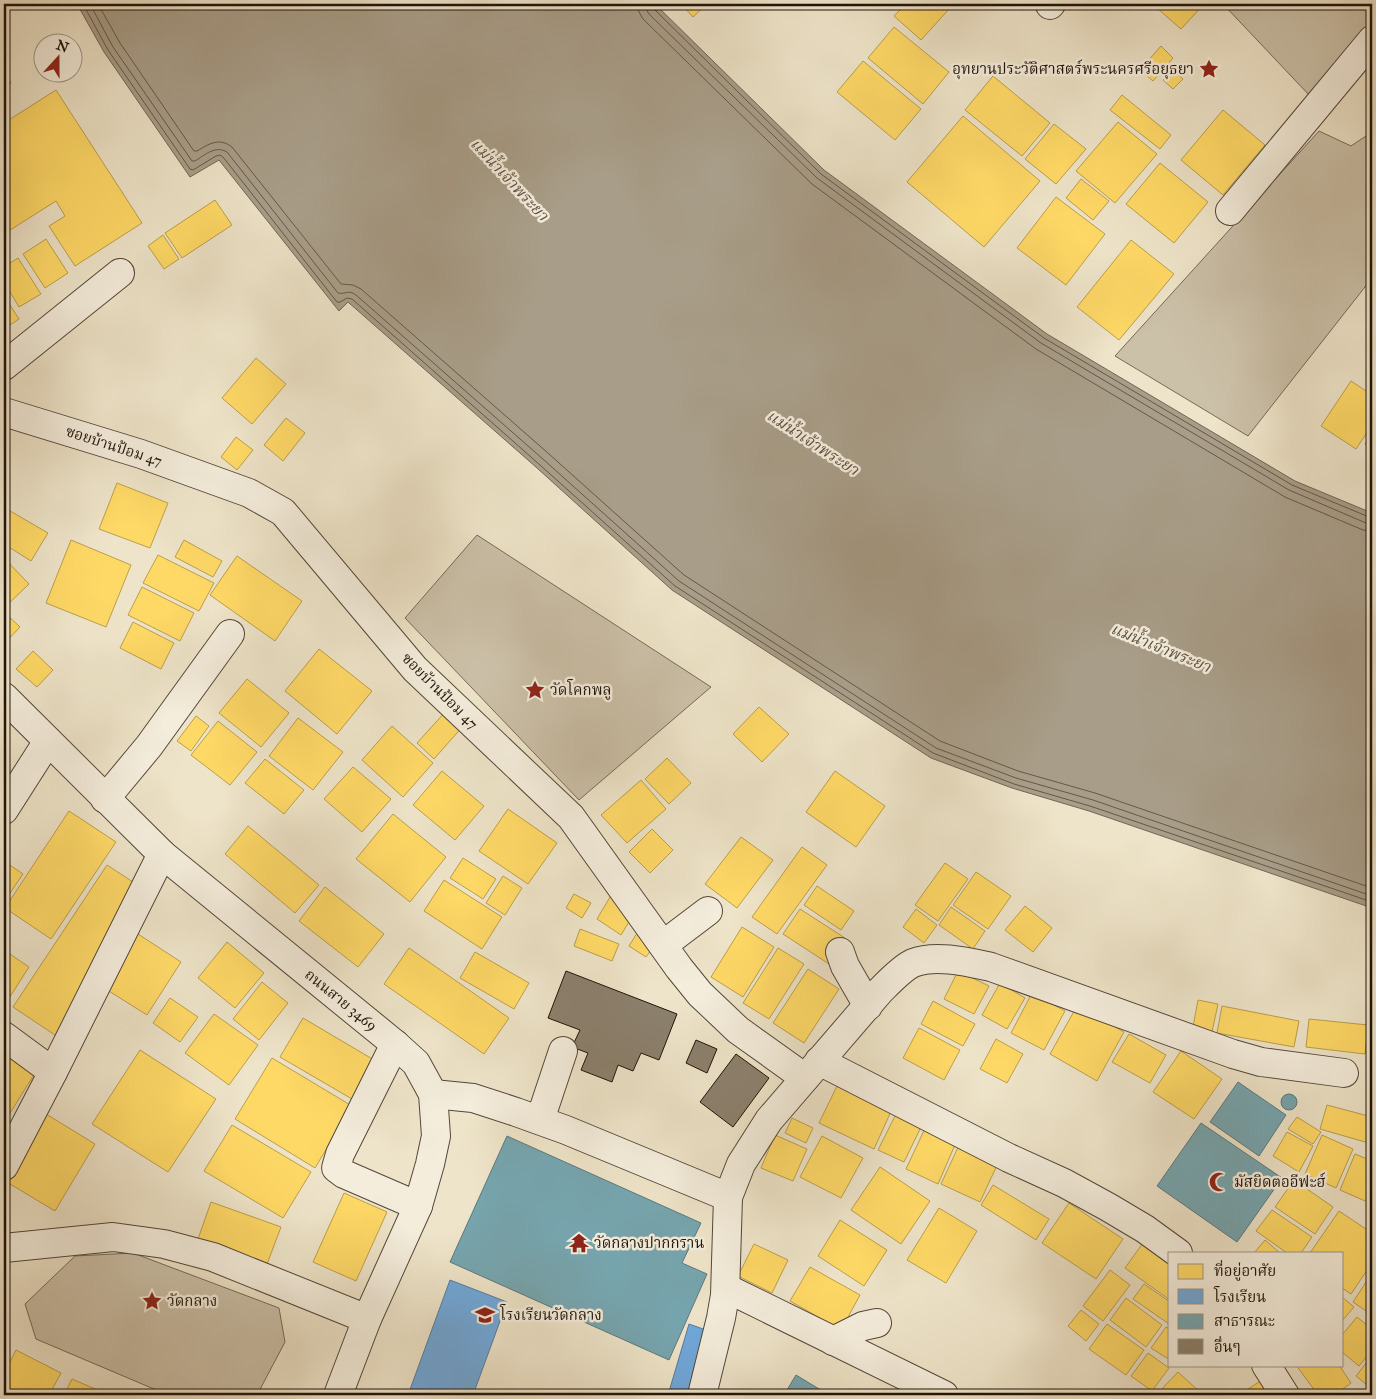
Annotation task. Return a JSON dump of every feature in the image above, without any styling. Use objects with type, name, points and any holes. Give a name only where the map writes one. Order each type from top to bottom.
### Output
[{"type":"street","points":[[1230,211],[1372,40]]},
{"type":"street","points":[[4,366],[120,274]]},
{"type":"street","name":"ซอยบ้านป้อม 47","points":[[4,412],[141,454],[249,493],[283,512],[415,669],[571,817],[700,994],[738,1030],[812,1069],[1064,1183],[1108,1206],[1177,1252]]},
{"type":"street","points":[[105,799],[149,746],[230,634]]},
{"type":"street","name":"ถนนสาย 3469","points":[[4,697],[162,854],[395,1044],[416,1064],[433,1094],[436,1136],[418,1206],[367,1319],[338,1395]]},
{"type":"street","points":[[4,810],[48,741]]},
{"type":"street","points":[[4,1166],[162,854]]},
{"type":"street","points":[[663,945],[708,912]]},
{"type":"street","points":[[840,952],[845,966],[868,1006]]},
{"type":"street","points":[[702,1395],[721,1318],[725,1292],[728,1197],[741,1164],[769,1120],[812,1069],[893,979],[913,963],[932,960],[961,961],[991,967],[1242,1057],[1261,1062],[1344,1073]]},
{"type":"street","points":[[4,1036],[53,1072]]},
{"type":"street","points":[[395,1044],[340,1154],[336,1168],[344,1174],[418,1206]]},
{"type":"street","points":[[540,1120],[563,1051]]},
{"type":"street","points":[[433,1094],[473,1098],[540,1120],[728,1197]]},
{"type":"street","points":[[4,1248],[114,1237],[164,1244],[213,1257],[367,1319]]},
{"type":"street","points":[[725,1292],[833,1341],[944,1395]]},
{"type":"street","points":[[833,1341],[863,1326],[877,1323]]},
{"type":"street","points":[[1267,1366],[1285,1395]]},
{"type":"shaded area","points":[[1223,4],[1372,4],[1372,24],[1310,96]]},
{"type":"shaded area","points":[[1319,131],[1351,146],[1372,132],[1372,278],[1248,436],[1115,356]]},
{"type":"shaded area","points":[[477,535],[711,687],[579,800],[405,618]]},
{"type":"shaded area","points":[[133,1253],[279,1308],[285,1342],[257,1395],[168,1395],[36,1339],[25,1304],[75,1256]]},
{"type":"water","name":"แม่น้ำเจ้าพระยา","points":[[77,4],[655,4],[824,170],[1047,334],[1295,481],[1372,513],[1372,908],[1089,811],[1012,788],[931,758],[672,590],[348,302],[339,311],[219,160],[190,177],[104,52]]},
{"type":"building: ที่อยู่อาศัย","points":[[681,4],[707,4],[693,17]]},
{"type":"building: ที่อยู่อาศัย","points":[[906,4],[948,4],[951,7],[921,40],[894,16]]},
{"type":"building: ที่อยู่อาศัย","points":[[1163,4],[1204,4],[1181,29],[1158,9]]},
{"type":"building: ที่อยู่อาศัย","points":[[894,27],[949,72],[923,104],[868,58]]},
{"type":"building: ที่อยู่อาศัย","points":[[1161,46],[1173,58],[1153,81],[1140,70]]},
{"type":"building: ที่อยู่อาศัย","points":[[863,61],[921,109],[895,140],[837,92]]},
{"type":"building: ที่อยู่อาศัย","points":[[1173,70],[1183,79],[1173,89],[1163,80]]},
{"type":"building: ที่อยู่อาศัย","points":[[4,71],[11,83],[4,88]]},
{"type":"building: ที่อยู่อาศัย","points":[[993,76],[1050,123],[1022,156],[965,110]]},
{"type":"building: ที่อยู่อาศัย","points":[[56,90],[142,223],[75,266],[49,226],[65,216],[56,201],[7,232],[4,226],[4,123]]},
{"type":"building: ที่อยู่อาศัย","points":[[1122,95],[1171,135],[1160,149],[1110,110]]},
{"type":"building: ที่อยู่อาศัย","points":[[1223,110],[1265,145],[1223,195],[1181,160]]},
{"type":"building: ที่อยู่อาศัย","points":[[963,116],[1040,181],[984,247],[907,182]]},
{"type":"building: ที่อยู่อาศัย","points":[[1118,122],[1157,154],[1115,203],[1076,171]]},
{"type":"building: ที่อยู่อาศัย","points":[[1054,124],[1086,149],[1056,184],[1025,159]]},
{"type":"building: ที่อยู่อาศัย","points":[[1160,163],[1208,202],[1174,243],[1126,204]]},
{"type":"building: ที่อยู่อาศัย","points":[[1081,179],[1109,201],[1093,220],[1066,198]]},
{"type":"building: ที่อยู่อาศัย","points":[[1056,197],[1105,234],[1066,285],[1017,248]]},
{"type":"building: ที่อยู่อาศัย","points":[[215,200],[232,225],[182,258],[165,233]]},
{"type":"building: ที่อยู่อาศัย","points":[[163,235],[179,259],[164,269],[148,246]]},
{"type":"building: ที่อยู่อาศัย","points":[[46,239],[68,273],[45,288],[23,254]]},
{"type":"building: ที่อยู่อาศัย","points":[[1131,240],[1174,274],[1119,340],[1077,307]]},
{"type":"building: ที่อยู่อาศัย","points":[[18,258],[41,294],[19,307],[4,282],[4,267]]},
{"type":"building: ที่อยู่อาศัย","points":[[4,296],[19,319],[4,329]]},
{"type":"building: ที่อยู่อาศัย","points":[[256,358],[286,384],[252,424],[222,398]]},
{"type":"building: ที่อยู่อาศัย","points":[[1351,381],[1372,395],[1372,425],[1356,449],[1321,426]]},
{"type":"building: ที่อยู่อาศัย","points":[[286,418],[305,433],[283,461],[264,445]]},
{"type":"building: ที่อยู่อาศัย","points":[[1372,433],[1372,448],[1365,444]]},
{"type":"building: ที่อยู่อาศัย","points":[[236,437],[253,450],[237,470],[221,457]]},
{"type":"building: ที่อยู่อาศัย","points":[[117,483],[168,503],[150,548],[99,529]]},
{"type":"building: ที่อยู่อาศัย","points":[[5,508],[48,533],[31,561],[4,544]]},
{"type":"building: ที่อยู่อาศัย","points":[[71,540],[131,565],[106,627],[46,603]]},
{"type":"building: ที่อยู่อาศัย","points":[[184,540],[222,561],[213,577],[175,557]]},
{"type":"building: ที่อยู่อาศัย","points":[[158,555],[214,583],[199,611],[143,583]]},
{"type":"building: ที่อยู่อาศัย","points":[[237,556],[302,601],[275,641],[210,595]]},
{"type":"building: ที่อยู่อาศัย","points":[[4,558],[29,584],[4,608]]},
{"type":"building: ที่อยู่อาศัย","points":[[142,587],[194,613],[180,641],[128,615]]},
{"type":"building: ที่อยู่อาศัย","points":[[4,612],[20,627],[4,644]]},
{"type":"building: ที่อยู่อาศัย","points":[[133,622],[174,643],[161,669],[120,648]]},
{"type":"building: ที่อยู่อาศัย","points":[[319,649],[372,691],[337,734],[285,691]]},
{"type":"building: ที่อยู่อาศัย","points":[[33,651],[53,670],[37,687],[16,669]]},
{"type":"building: ที่อยู่อาศัย","points":[[247,679],[289,713],[261,747],[219,713]]},
{"type":"building: ที่อยู่อาศัย","points":[[759,707],[789,734],[762,762],[733,734]]},
{"type":"building: ที่อยู่อาศัย","points":[[447,710],[464,725],[434,759],[417,743]]},
{"type":"building: ที่อยู่อาศัย","points":[[196,716],[209,726],[191,751],[177,741]]},
{"type":"building: ที่อยู่อาศัย","points":[[298,718],[343,752],[313,790],[269,756]]},
{"type":"building: ที่อยู่อาศัย","points":[[218,721],[257,752],[230,785],[191,755]]},
{"type":"building: ที่อยู่อาศัย","points":[[392,726],[433,763],[403,797],[362,760]]},
{"type":"building: ที่อยู่อาศัย","points":[[667,758],[691,783],[669,804],[645,779]]},
{"type":"building: ที่อยู่อาศัย","points":[[265,759],[304,790],[284,814],[245,783]]},
{"type":"building: ที่อยู่อาศัย","points":[[353,767],[391,799],[362,832],[324,799]]},
{"type":"building: ที่อยู่อาศัย","points":[[442,771],[484,806],[455,840],[413,805]]},
{"type":"building: ที่อยู่อาศัย","points":[[835,771],[885,806],[856,847],[806,812]]},
{"type":"building: ที่อยู่อาศัย","points":[[641,780],[666,809],[627,843],[601,815]]},
{"type":"building: ที่อยู่อาศัย","points":[[508,809],[557,843],[528,884],[479,851]]},
{"type":"building: ที่อยู่อาศัย","points":[[69,811],[116,842],[51,939],[5,908]]},
{"type":"building: ที่อยู่อาศัย","points":[[393,814],[446,857],[410,902],[356,859]]},
{"type":"building: ที่อยู่อาศัย","points":[[248,826],[319,885],[295,913],[225,854]]},
{"type":"building: ที่อยู่อาศัย","points":[[652,829],[673,850],[650,873],[629,852]]},
{"type":"building: ที่อยู่อาศัย","points":[[741,837],[773,860],[737,908],[705,884]]},
{"type":"building: ที่อยู่อาศัย","points":[[802,847],[827,865],[777,934],[752,917]]},
{"type":"building: ที่อยู่อาศัย","points":[[463,858],[496,879],[483,899],[450,878]]},
{"type":"building: ที่อยู่อาศัย","points":[[4,861],[23,874],[4,902]]},
{"type":"building: ที่อยู่อาศัย","points":[[945,863],[968,879],[938,921],[915,905]]},
{"type":"building: ที่อยู่อาศัย","points":[[107,865],[139,886],[58,1037],[13,1007]]},
{"type":"building: ที่อยู่อาศัย","points":[[976,872],[1011,896],[988,929],[953,905]]},
{"type":"building: ที่อยู่อาศัย","points":[[503,876],[522,888],[505,915],[486,903]]},
{"type":"building: ที่อยู่อาศัย","points":[[444,880],[502,917],[482,949],[424,911]]},
{"type":"building: ที่อยู่อาศัย","points":[[817,886],[854,911],[841,930],[804,905]]},
{"type":"building: ที่อยู่อาศัย","points":[[325,887],[384,934],[358,967],[299,921]]},
{"type":"building: ที่อยู่อาศัย","points":[[574,894],[591,903],[582,918],[566,908]]},
{"type":"building: ที่อยู่อาศัย","points":[[610,897],[635,912],[621,935],[597,919]]},
{"type":"building: ที่อยู่อาศัย","points":[[1025,906],[1052,928],[1033,952],[1005,930]]},
{"type":"building: ที่อยู่อาศัย","points":[[951,907],[985,931],[973,949],[939,925]]},
{"type":"building: ที่อยู่อาศัย","points":[[800,909],[845,938],[829,964],[783,934]]},
{"type":"building: ที่อยู่อาศัย","points":[[916,909],[937,925],[924,943],[903,927]]},
{"type":"building: ที่อยู่อาศัย","points":[[742,927],[774,947],[743,997],[711,977]]},
{"type":"building: ที่อยู่อาศัย","points":[[580,929],[619,944],[612,961],[574,946]]},
{"type":"building: ที่อยู่อาศัย","points":[[639,930],[657,942],[646,957],[629,946]]},
{"type":"building: ที่อยู่อาศัย","points":[[138,934],[181,962],[147,1015],[104,988]]},
{"type":"building: ที่อยู่อาศัย","points":[[227,942],[264,973],[235,1008],[198,978]]},
{"type":"building: ที่อยู่อาศัย","points":[[409,948],[509,1018],[484,1054],[384,984]]},
{"type":"building: ที่อยู่อาศัย","points":[[778,948],[804,964],[769,1019],[743,1003]]},
{"type":"building: ที่อยู่อาศัย","points":[[4,950],[29,967],[4,1006]]},
{"type":"building: ที่อยู่อาศัย","points":[[475,952],[529,983],[514,1009],[460,978]]},
{"type":"building: ที่อยู่อาศัย","points":[[808,969],[839,989],[804,1043],[773,1023]]},
{"type":"building: ที่อยู่อาศัย","points":[[958,971],[989,986],[974,1014],[944,999]]},
{"type":"building: ที่อยู่อาศัย","points":[[262,982],[288,1003],[259,1040],[233,1019]]},
{"type":"building: ที่อยู่อาศัย","points":[[1000,983],[1025,998],[1007,1029],[982,1015]]},
{"type":"building: ที่อยู่อาศัย","points":[[1032,993],[1065,1011],[1044,1050],[1011,1033]]},
{"type":"building: ที่อยู่อาศัย","points":[[170,998],[198,1017],[180,1042],[153,1023]]},
{"type":"building: ที่อยู่อาศัย","points":[[1198,1000],[1218,1004],[1212,1032],[1193,1027]]},
{"type":"building: ที่อยู่อาศัย","points":[[933,1001],[975,1024],[963,1046],[921,1024]]},
{"type":"building: ที่อยู่อาศัย","points":[[1077,1006],[1124,1032],[1097,1081],[1050,1054]]},
{"type":"building: ที่อยู่อาศัย","points":[[1222,1006],[1299,1021],[1294,1047],[1217,1033]]},
{"type":"building: ที่อยู่อาศัย","points":[[214,1014],[258,1045],[229,1085],[185,1053]]},
{"type":"building: ที่อยู่อาศัย","points":[[303,1018],[374,1060],[352,1099],[280,1057]]},
{"type":"building: ที่อยู่อาศัย","points":[[1309,1019],[1368,1025],[1365,1054],[1306,1047]]},
{"type":"building: ที่อยู่อาศัย","points":[[919,1028],[960,1050],[944,1080],[903,1058]]},
{"type":"building: ที่อยู่อาศัย","points":[[1129,1034],[1166,1055],[1150,1083],[1112,1062]]},
{"type":"building: ที่อยู่อาศัย","points":[[996,1039],[1023,1054],[1007,1083],[980,1069]]},
{"type":"building: ที่อยู่อาศัย","points":[[140,1050],[216,1099],[168,1172],[92,1124]]},
{"type":"building: ที่อยู่อาศัย","points":[[1181,1051],[1222,1079],[1194,1119],[1153,1092]]},
{"type":"building: ที่อยู่อาศัย","points":[[4,1054],[35,1073],[4,1123]]},
{"type":"building: ที่อยู่อาศัย","points":[[272,1058],[352,1106],[315,1168],[235,1119]]},
{"type":"building: ที่อยู่อาศัย","points":[[839,1082],[893,1107],[874,1149],[819,1123]]},
{"type":"building: ที่อยู่อาศัย","points":[[1327,1105],[1372,1117],[1372,1144],[1320,1129]]},
{"type":"building: ที่อยู่อาศัย","points":[[898,1110],[923,1123],[904,1162],[878,1150]]},
{"type":"building: ที่อยู่อาศัย","points":[[46,1114],[95,1144],[55,1211],[5,1181]]},
{"type":"building: ที่อยู่อาศัย","points":[[1297,1117],[1321,1132],[1313,1144],[1288,1129]]},
{"type":"building: ที่อยู่อาศัย","points":[[792,1118],[813,1128],[806,1143],[785,1133]]},
{"type":"building: ที่อยู่อาศัย","points":[[927,1124],[958,1138],[938,1184],[906,1169]]},
{"type":"building: ที่อยู่อาศัย","points":[[232,1125],[311,1172],[283,1218],[204,1171]]},
{"type":"building: ที่อยู่อาศัย","points":[[1287,1132],[1313,1146],[1299,1172],[1273,1156]]},
{"type":"building: ที่อยู่อาศัย","points":[[775,1135],[807,1149],[793,1181],[761,1168]]},
{"type":"building: ที่อยู่อาศัย","points":[[1322,1135],[1353,1149],[1336,1188],[1305,1174]]},
{"type":"building: ที่อยู่อาศัย","points":[[822,1136],[863,1158],[841,1198],[800,1177]]},
{"type":"building: ที่อยู่อาศัย","points":[[960,1143],[999,1161],[980,1202],[941,1184]]},
{"type":"building: ที่อยู่อาศัย","points":[[1355,1154],[1372,1161],[1372,1204],[1340,1190]]},
{"type":"building: ที่อยู่อาศัย","points":[[880,1167],[930,1201],[901,1244],[851,1210]]},
{"type":"building: ที่อยู่อาศัย","points":[[1294,1180],[1333,1207],[1315,1234],[1275,1207]]},
{"type":"building: ที่อยู่อาศัย","points":[[993,1185],[1049,1219],[1036,1240],[981,1205]]},
{"type":"building: ที่อยู่อาศัย","points":[[344,1193],[387,1212],[356,1281],[313,1262]]},
{"type":"building: ที่อยู่อาศัย","points":[[211,1202],[281,1227],[267,1264],[198,1239]]},
{"type":"building: ที่อยู่อาศัย","points":[[1069,1203],[1123,1239],[1096,1279],[1042,1243]]},
{"type":"building: ที่อยู่อาศัย","points":[[939,1208],[977,1231],[946,1283],[907,1260]]},
{"type":"building: ที่อยู่อาศัย","points":[[1272,1210],[1312,1237],[1302,1252],[1286,1252],[1256,1231]]},
{"type":"building: ที่อยู่อาศัย","points":[[1339,1211],[1372,1233],[1372,1263],[1351,1294],[1344,1289],[1344,1252],[1311,1252]]},
{"type":"building: ที่อยู่อาศัย","points":[[840,1220],[887,1250],[864,1286],[818,1256]]},
{"type":"building: ที่อยู่อาศัย","points":[[1148,1236],[1169,1252],[1168,1299],[1125,1268]]},
{"type":"building: ที่อยู่อาศัย","points":[[1265,1240],[1279,1252],[1255,1252]]},
{"type":"building: ที่อยู่อาศัย","points":[[754,1244],[788,1260],[772,1293],[738,1276]]},
{"type":"building: ที่อยู่อาศัย","points":[[810,1267],[860,1295],[841,1330],[790,1301]]},
{"type":"building: ที่อยู่อาศัย","points":[[1110,1270],[1130,1285],[1103,1321],[1083,1306]]},
{"type":"building: ที่อยู่อาศัย","points":[[1372,1273],[1372,1315],[1353,1302]]},
{"type":"building: ที่อยู่อาศัย","points":[[1144,1284],[1168,1301],[1168,1323],[1133,1299]]},
{"type":"building: ที่อยู่อาศัย","points":[[1126,1298],[1162,1325],[1146,1347],[1110,1320]]},
{"type":"building: ที่อยู่อาศัย","points":[[1344,1299],[1354,1307],[1344,1319]]},
{"type":"building: ที่อยู่อาศัย","points":[[1081,1310],[1099,1324],[1086,1341],[1068,1326]]},
{"type":"building: ที่อยู่อาศัย","points":[[1357,1317],[1372,1329],[1372,1350],[1359,1366],[1344,1354],[1344,1333]]},
{"type":"building: ที่อยู่อาศัย","points":[[1107,1324],[1144,1350],[1126,1375],[1089,1349]]},
{"type":"building: ที่อยู่อาศัย","points":[[1166,1327],[1168,1328],[1168,1359],[1151,1348]]},
{"type":"building: ที่อยู่อาศัย","points":[[16,1350],[61,1373],[49,1395],[4,1395],[4,1374]]},
{"type":"building: ที่อยู่อาศัย","points":[[1148,1353],[1169,1368],[1152,1391],[1131,1376]]},
{"type":"building: ที่อยู่อาศัย","points":[[1372,1358],[1372,1389],[1356,1376]]},
{"type":"building: ที่อยู่อาศัย","points":[[1297,1366],[1340,1366],[1351,1383],[1335,1395],[1318,1395]]},
{"type":"building: ที่อยู่อาศัย","points":[[1178,1372],[1203,1395],[1156,1395]]},
{"type":"building: ที่อยู่อาศัย","points":[[1265,1378],[1277,1395],[1239,1395]]},
{"type":"building: ที่อยู่อาศัย","points":[[72,1379],[109,1395],[64,1395]]},
{"type":"building: โรงเรียน","points":[[450,1280],[507,1302],[473,1395],[408,1395]]},
{"type":"building: โรงเรียน","points":[[689,1324],[706,1330],[687,1395],[668,1395]]},
{"type":"building: สาธารณะ","points":[[1238,1082],[1286,1115],[1259,1156],[1210,1122]]},
{"type":"building: สาธารณะ","points":[[1286,1094],[1292,1094],[1297,1099],[1295,1108],[1286,1110],[1281,1105],[1281,1099]]},
{"type":"building: สาธารณะ","name":"มัสยิดตออีฟะฮ์","points":[[1201,1123],[1282,1178],[1237,1242],[1157,1186]]},
{"type":"building: สาธารณะ","points":[[507,1136],[701,1223],[682,1263],[707,1274],[669,1360],[450,1262]]},
{"type":"building: สาธารณะ","points":[[796,1375],[829,1395],[784,1395]]},
{"type":"building: อื่นๆ","points":[[566,971],[677,1014],[659,1060],[641,1053],[633,1071],[618,1065],[612,1082],[581,1070],[588,1053],[572,1047],[580,1030],[548,1018]]},
{"type":"building: อื่นๆ","points":[[696,1040],[717,1049],[707,1073],[686,1063]]},
{"type":"building: อื่นๆ","points":[[736,1054],[769,1078],[733,1127],[700,1102]]},
{"type":"place","name":"อุทยานประวัติศาสตร์พระนครศรีอยุธยา","points":[[1209,69]]},
{"type":"place","name":"วัดโคกพลู","points":[[535,690]]},
{"type":"place","name":"มัสยิดตออีฟะฮ์","points":[[1219,1182]]},
{"type":"place","name":"วัดกลางปากกราน","points":[[579,1243]]},
{"type":"place","name":"วัดกลาง","points":[[152,1301]]},
{"type":"place","name":"โรงเรียนวัดกลาง","points":[[485,1315]]}]
